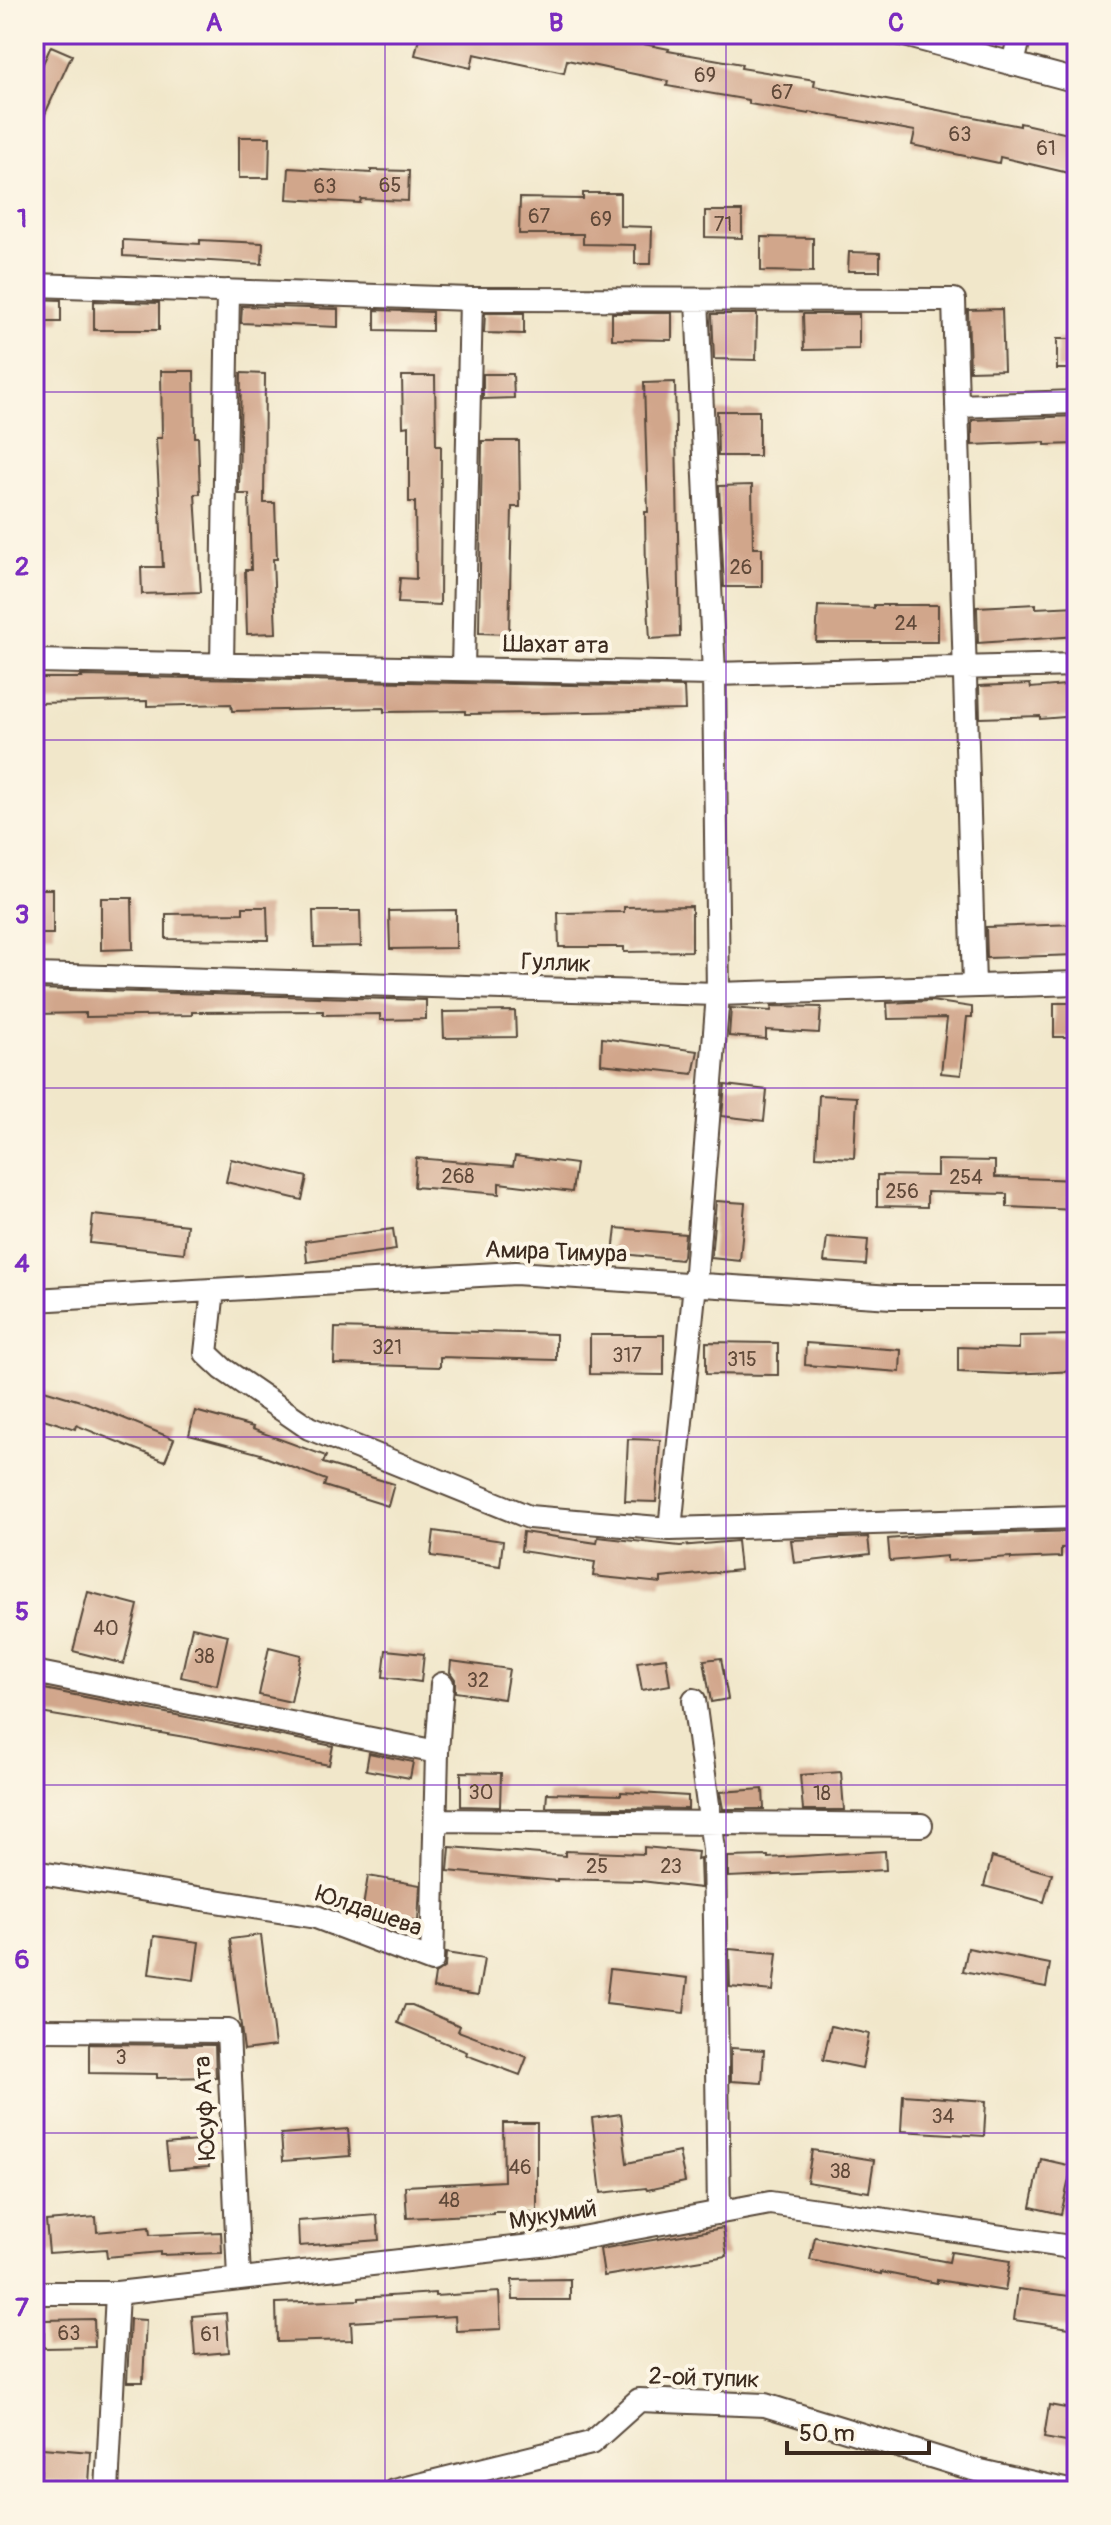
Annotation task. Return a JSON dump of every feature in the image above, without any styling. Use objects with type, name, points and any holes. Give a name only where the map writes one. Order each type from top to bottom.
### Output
[{"type":"street","points":[[901,34],[1077,81]]},
{"type":"street","points":[[1013,64],[1020,34]]},
{"type":"street","points":[[34,285],[471,299],[954,300],[974,985]]},
{"type":"street","points":[[222,665],[228,291]]},
{"type":"street","points":[[463,669],[471,299]]},
{"type":"street","points":[[670,1529],[695,1284],[718,994],[714,674],[697,300]]},
{"type":"street","points":[[957,406],[1077,402]]},
{"type":"street","name":"Шахат ата","points":[[34,661],[714,674],[1077,665]]},
{"type":"street","name":"Гуллик","points":[[34,975],[718,994],[1077,983]]},
{"type":"street","name":"Амира Тимура","points":[[34,1300],[515,1273],[892,1297],[1077,1297]]},
{"type":"street","points":[[213,1290],[206,1353],[223,1369],[309,1428],[529,1517],[670,1529],[1077,1517]]},
{"type":"street","points":[[34,1672],[437,1752]]},
{"type":"street","name":"Юлдашева","points":[[34,1872],[316,1917],[432,1961],[437,1752],[442,1684]]},
{"type":"street","points":[[694,1700],[714,1849],[719,2213]]},
{"type":"street","points":[[436,1820],[921,1825]]},
{"type":"street","name":"Юсуф Ата","points":[[34,2030],[228,2031],[239,2279]]},
{"type":"street","name":"Мукумий","points":[[34,2293],[117,2293],[549,2244],[770,2203],[1077,2248]]},
{"type":"street","points":[[107,2491],[117,2293]]},
{"type":"street","name":"2-ой тупик","points":[[395,2491],[591,2443],[639,2400],[765,2405],[976,2470],[1069,2491]]},
{"type":"building","points":[[420,34],[536,34],[580,43],[582,34],[593,34],[742,64],[741,68],[815,80],[814,86],[1020,126],[1020,123],[1077,136],[1077,175],[1000,157],[999,163],[912,145],[915,131],[749,104],[749,100],[667,86],[668,81],[567,60],[564,73],[474,54],[471,68],[415,55]]},
{"type":"building","points":[[51,46],[72,55],[34,138],[34,83]]},
{"type":"building","points":[[239,137],[270,137],[269,178],[239,178]]},
{"type":"building","points":[[289,168],[371,173],[371,170],[409,171],[408,201],[361,199],[360,203],[287,199]]},
{"type":"building","points":[[583,193],[620,193],[620,226],[652,227],[651,264],[635,264],[635,245],[583,244],[583,234],[519,234],[520,198],[583,199]]},
{"type":"building","points":[[705,211],[742,211],[742,238],[705,237]]},
{"type":"building","points":[[761,237],[813,238],[813,272],[761,271]]},
{"type":"building","points":[[123,240],[263,243],[262,264],[123,256]]},
{"type":"building","points":[[849,252],[880,253],[880,271],[848,271]]},
{"type":"building","points":[[34,299],[61,300],[61,322],[34,322]]},
{"type":"building","points":[[94,301],[159,303],[159,330],[94,330]]},
{"type":"building","points":[[242,306],[338,309],[338,327],[241,323]]},
{"type":"building","points":[[1002,309],[1004,370],[970,371],[968,310]]},
{"type":"building","points":[[375,310],[432,312],[432,331],[375,330]]},
{"type":"building","points":[[485,313],[524,313],[524,334],[484,333]]},
{"type":"building","points":[[612,313],[672,313],[672,340],[612,339]]},
{"type":"building","points":[[712,314],[757,314],[756,360],[714,359]]},
{"type":"building","points":[[803,314],[859,314],[859,349],[804,350]]},
{"type":"building","points":[[1057,339],[1077,339],[1077,369],[1057,369]]},
{"type":"building","points":[[161,371],[194,371],[200,494],[195,494],[201,592],[142,594],[141,567],[163,567],[156,438],[162,438]]},
{"type":"building","points":[[241,373],[265,374],[264,503],[275,503],[277,559],[273,559],[276,633],[247,634],[245,570],[251,570],[249,494],[239,494]]},
{"type":"building","points":[[483,374],[513,374],[514,398],[483,399]]},
{"type":"building","points":[[402,376],[435,376],[436,446],[441,446],[440,605],[398,603],[400,578],[416,579],[415,502],[409,502],[409,426],[403,427]]},
{"type":"building","points":[[675,382],[680,637],[650,639],[646,573],[645,512],[648,512],[644,383]]},
{"type":"building","points":[[717,411],[759,411],[759,456],[718,456]]},
{"type":"building","points":[[1077,416],[1077,444],[972,445],[972,420]]},
{"type":"building","points":[[482,441],[519,441],[520,507],[512,507],[509,634],[479,633]]},
{"type":"building","points":[[752,485],[753,548],[762,548],[762,587],[724,587],[719,486]]},
{"type":"building","points":[[1036,604],[1036,608],[1077,606],[1077,636],[978,643],[977,607]]},
{"type":"building","points":[[874,605],[938,605],[938,642],[816,642],[818,606],[874,608]]},
{"type":"building","points":[[81,676],[684,687],[685,710],[465,714],[465,711],[384,712],[384,708],[232,711],[231,704],[147,706],[147,701],[34,703],[34,678]]},
{"type":"building","points":[[1030,684],[1031,688],[1077,684],[1077,716],[980,718],[979,686]]},
{"type":"building","points":[[34,889],[53,889],[53,934],[34,934]]},
{"type":"building","points":[[101,898],[132,898],[133,949],[101,950]]},
{"type":"building","points":[[692,906],[692,951],[624,952],[624,947],[559,947],[558,913],[624,912],[624,907]]},
{"type":"building","points":[[243,907],[267,907],[268,940],[166,939],[166,914],[243,913]]},
{"type":"building","points":[[456,910],[456,948],[390,949],[389,911]]},
{"type":"building","points":[[313,911],[360,911],[361,946],[314,947]]},
{"type":"building","points":[[1077,924],[1077,955],[987,958],[986,927]]},
{"type":"building","points":[[34,989],[426,1000],[426,1019],[380,1020],[380,1014],[323,1015],[323,1011],[86,1017],[86,1013],[34,1014]]},
{"type":"building","points":[[931,1001],[972,1007],[972,1017],[967,1017],[961,1075],[941,1073],[947,1018],[888,1019],[887,1003]]},
{"type":"building","points":[[1054,1003],[1077,1003],[1077,1037],[1054,1037]]},
{"type":"building","points":[[772,1006],[821,1007],[819,1033],[766,1030],[766,1039],[729,1036],[731,1008],[771,1011]]},
{"type":"building","points":[[515,1011],[516,1037],[444,1038],[443,1012]]},
{"type":"building","points":[[602,1038],[698,1051],[693,1074],[601,1064]]},
{"type":"building","points":[[725,1085],[767,1090],[764,1121],[722,1116]]},
{"type":"building","points":[[819,1095],[857,1097],[854,1158],[816,1156]]},
{"type":"building","points":[[515,1156],[576,1164],[572,1192],[499,1183],[499,1194],[414,1187],[416,1158],[513,1166]]},
{"type":"building","points":[[231,1159],[307,1177],[302,1200],[226,1182]]},
{"type":"building","points":[[937,1160],[995,1161],[995,1177],[1077,1180],[1077,1210],[1007,1207],[1007,1194],[927,1192],[927,1207],[877,1206],[877,1175],[937,1176]]},
{"type":"building","points":[[716,1201],[745,1203],[740,1261],[711,1258]]},
{"type":"building","points":[[93,1215],[187,1225],[184,1253],[90,1243]]},
{"type":"building","points":[[616,1228],[685,1234],[683,1256],[681,1260],[613,1253]]},
{"type":"building","points":[[393,1229],[396,1250],[307,1262],[305,1241]]},
{"type":"building","points":[[827,1237],[868,1240],[866,1265],[824,1262]]},
{"type":"building","points":[[335,1328],[556,1334],[556,1360],[440,1357],[440,1367],[334,1364]]},
{"type":"building","points":[[590,1335],[664,1335],[664,1375],[590,1374]]},
{"type":"building","points":[[1077,1335],[1077,1371],[1009,1374],[958,1372],[958,1347],[1019,1349],[1019,1336]]},
{"type":"building","points":[[706,1342],[778,1343],[778,1375],[706,1374]]},
{"type":"building","points":[[806,1343],[901,1350],[900,1372],[805,1365]]},
{"type":"building","points":[[34,1387],[87,1403],[174,1439],[165,1461],[76,1425],[75,1429],[34,1416]]},
{"type":"building","points":[[195,1411],[253,1427],[326,1456],[323,1463],[394,1484],[388,1506],[324,1486],[326,1480],[261,1454],[189,1435]]},
{"type":"building","points":[[628,1439],[660,1440],[656,1502],[625,1501]]},
{"type":"building","points":[[434,1531],[503,1541],[500,1566],[431,1556]]},
{"type":"building","points":[[1077,1531],[1077,1547],[1061,1548],[1061,1557],[947,1561],[947,1556],[890,1561],[888,1539]]},
{"type":"building","points":[[523,1532],[597,1543],[598,1537],[680,1546],[737,1541],[740,1570],[661,1578],[661,1583],[593,1576],[595,1562],[521,1551]]},
{"type":"building","points":[[868,1537],[870,1554],[794,1563],[791,1540]]},
{"type":"building","points":[[88,1592],[138,1605],[124,1664],[73,1651]]},
{"type":"building","points":[[192,1627],[228,1635],[217,1685],[181,1677]]},
{"type":"building","points":[[269,1647],[301,1655],[291,1702],[259,1695]]},
{"type":"building","points":[[386,1650],[424,1654],[421,1682],[383,1677]]},
{"type":"building","points":[[666,1658],[670,1685],[642,1690],[637,1662]]},
{"type":"building","points":[[721,1658],[728,1699],[711,1702],[704,1660]]},
{"type":"building","points":[[451,1661],[509,1669],[504,1699],[455,1692]]},
{"type":"building","points":[[34,1687],[333,1746],[329,1765],[34,1712]]},
{"type":"building","points":[[369,1753],[413,1762],[410,1778],[366,1770]]},
{"type":"building","points":[[461,1772],[501,1773],[500,1807],[461,1806]]},
{"type":"building","points":[[841,1772],[844,1810],[803,1810],[800,1775]]},
{"type":"building","points":[[763,1789],[764,1809],[723,1809],[720,1792]]},
{"type":"building","points":[[621,1792],[688,1796],[688,1809],[546,1807],[547,1793],[621,1795]]},
{"type":"building","points":[[450,1847],[565,1856],[565,1851],[644,1854],[644,1847],[698,1852],[701,1888],[641,1881],[557,1881],[448,1871]]},
{"type":"building","points":[[885,1851],[886,1870],[728,1877],[728,1857],[768,1858]]},
{"type":"building","points":[[992,1857],[1052,1874],[1044,1902],[984,1886]]},
{"type":"building","points":[[368,1876],[420,1885],[418,1922],[362,1913]]},
{"type":"building","points":[[261,1935],[275,2046],[244,2050],[230,1939]]},
{"type":"building","points":[[154,1936],[199,1942],[194,1980],[149,1974]]},
{"type":"building","points":[[968,1948],[1050,1964],[1046,1987],[963,1971]]},
{"type":"building","points":[[729,1949],[777,1953],[773,1991],[730,1987]]},
{"type":"building","points":[[446,1953],[484,1959],[478,1995],[433,1988],[435,1974],[445,1967]]},
{"type":"building","points":[[610,1969],[688,1978],[684,2013],[606,2004]]},
{"type":"building","points":[[405,2005],[412,2005],[460,2026],[458,2031],[527,2057],[520,2075],[466,2055],[467,2052],[398,2023]]},
{"type":"building","points":[[831,2026],[869,2034],[862,2068],[823,2060]]},
{"type":"building","points":[[89,2044],[215,2045],[216,2077],[157,2078],[157,2074],[89,2073]]},
{"type":"building","points":[[731,2048],[764,2050],[762,2083],[731,2081]]},
{"type":"building","points":[[903,2095],[986,2101],[984,2136],[901,2131]]},
{"type":"building","points":[[621,2114],[627,2163],[679,2152],[685,2182],[647,2190],[601,2193],[592,2118]]},
{"type":"building","points":[[503,2123],[537,2123],[537,2212],[407,2218],[405,2186],[504,2181]]},
{"type":"building","points":[[348,2129],[350,2156],[283,2161],[281,2134]]},
{"type":"building","points":[[207,2140],[209,2167],[169,2170],[166,2144]]},
{"type":"building","points":[[812,2150],[874,2160],[869,2192],[807,2182]]},
{"type":"building","points":[[1041,2159],[1072,2166],[1061,2214],[1031,2207]]},
{"type":"building","points":[[377,2215],[379,2240],[299,2246],[298,2221]]},
{"type":"building","points":[[96,2217],[97,2232],[149,2227],[150,2235],[221,2232],[222,2253],[160,2255],[160,2252],[107,2257],[106,2249],[49,2253],[46,2221]]},
{"type":"building","points":[[723,2228],[727,2256],[604,2276],[600,2249]]},
{"type":"building","points":[[815,2237],[949,2262],[951,2252],[1010,2261],[1005,2291],[937,2280],[937,2283],[810,2260]]},
{"type":"building","points":[[570,2279],[570,2300],[513,2300],[512,2280]]},
{"type":"building","points":[[1018,2289],[1077,2297],[1077,2329],[1014,2320]]},
{"type":"building","points":[[499,2292],[501,2329],[456,2331],[455,2316],[351,2322],[352,2340],[277,2342],[276,2303]]},
{"type":"building","points":[[226,2313],[229,2352],[195,2355],[192,2316]]},
{"type":"building","points":[[94,2319],[95,2347],[44,2348],[44,2320]]},
{"type":"building","points":[[130,2319],[146,2320],[143,2382],[127,2382]]},
{"type":"building","points":[[1049,2405],[1077,2410],[1077,2444],[1044,2438]]},
{"type":"building","points":[[42,2448],[91,2452],[89,2483],[40,2480]]}]
